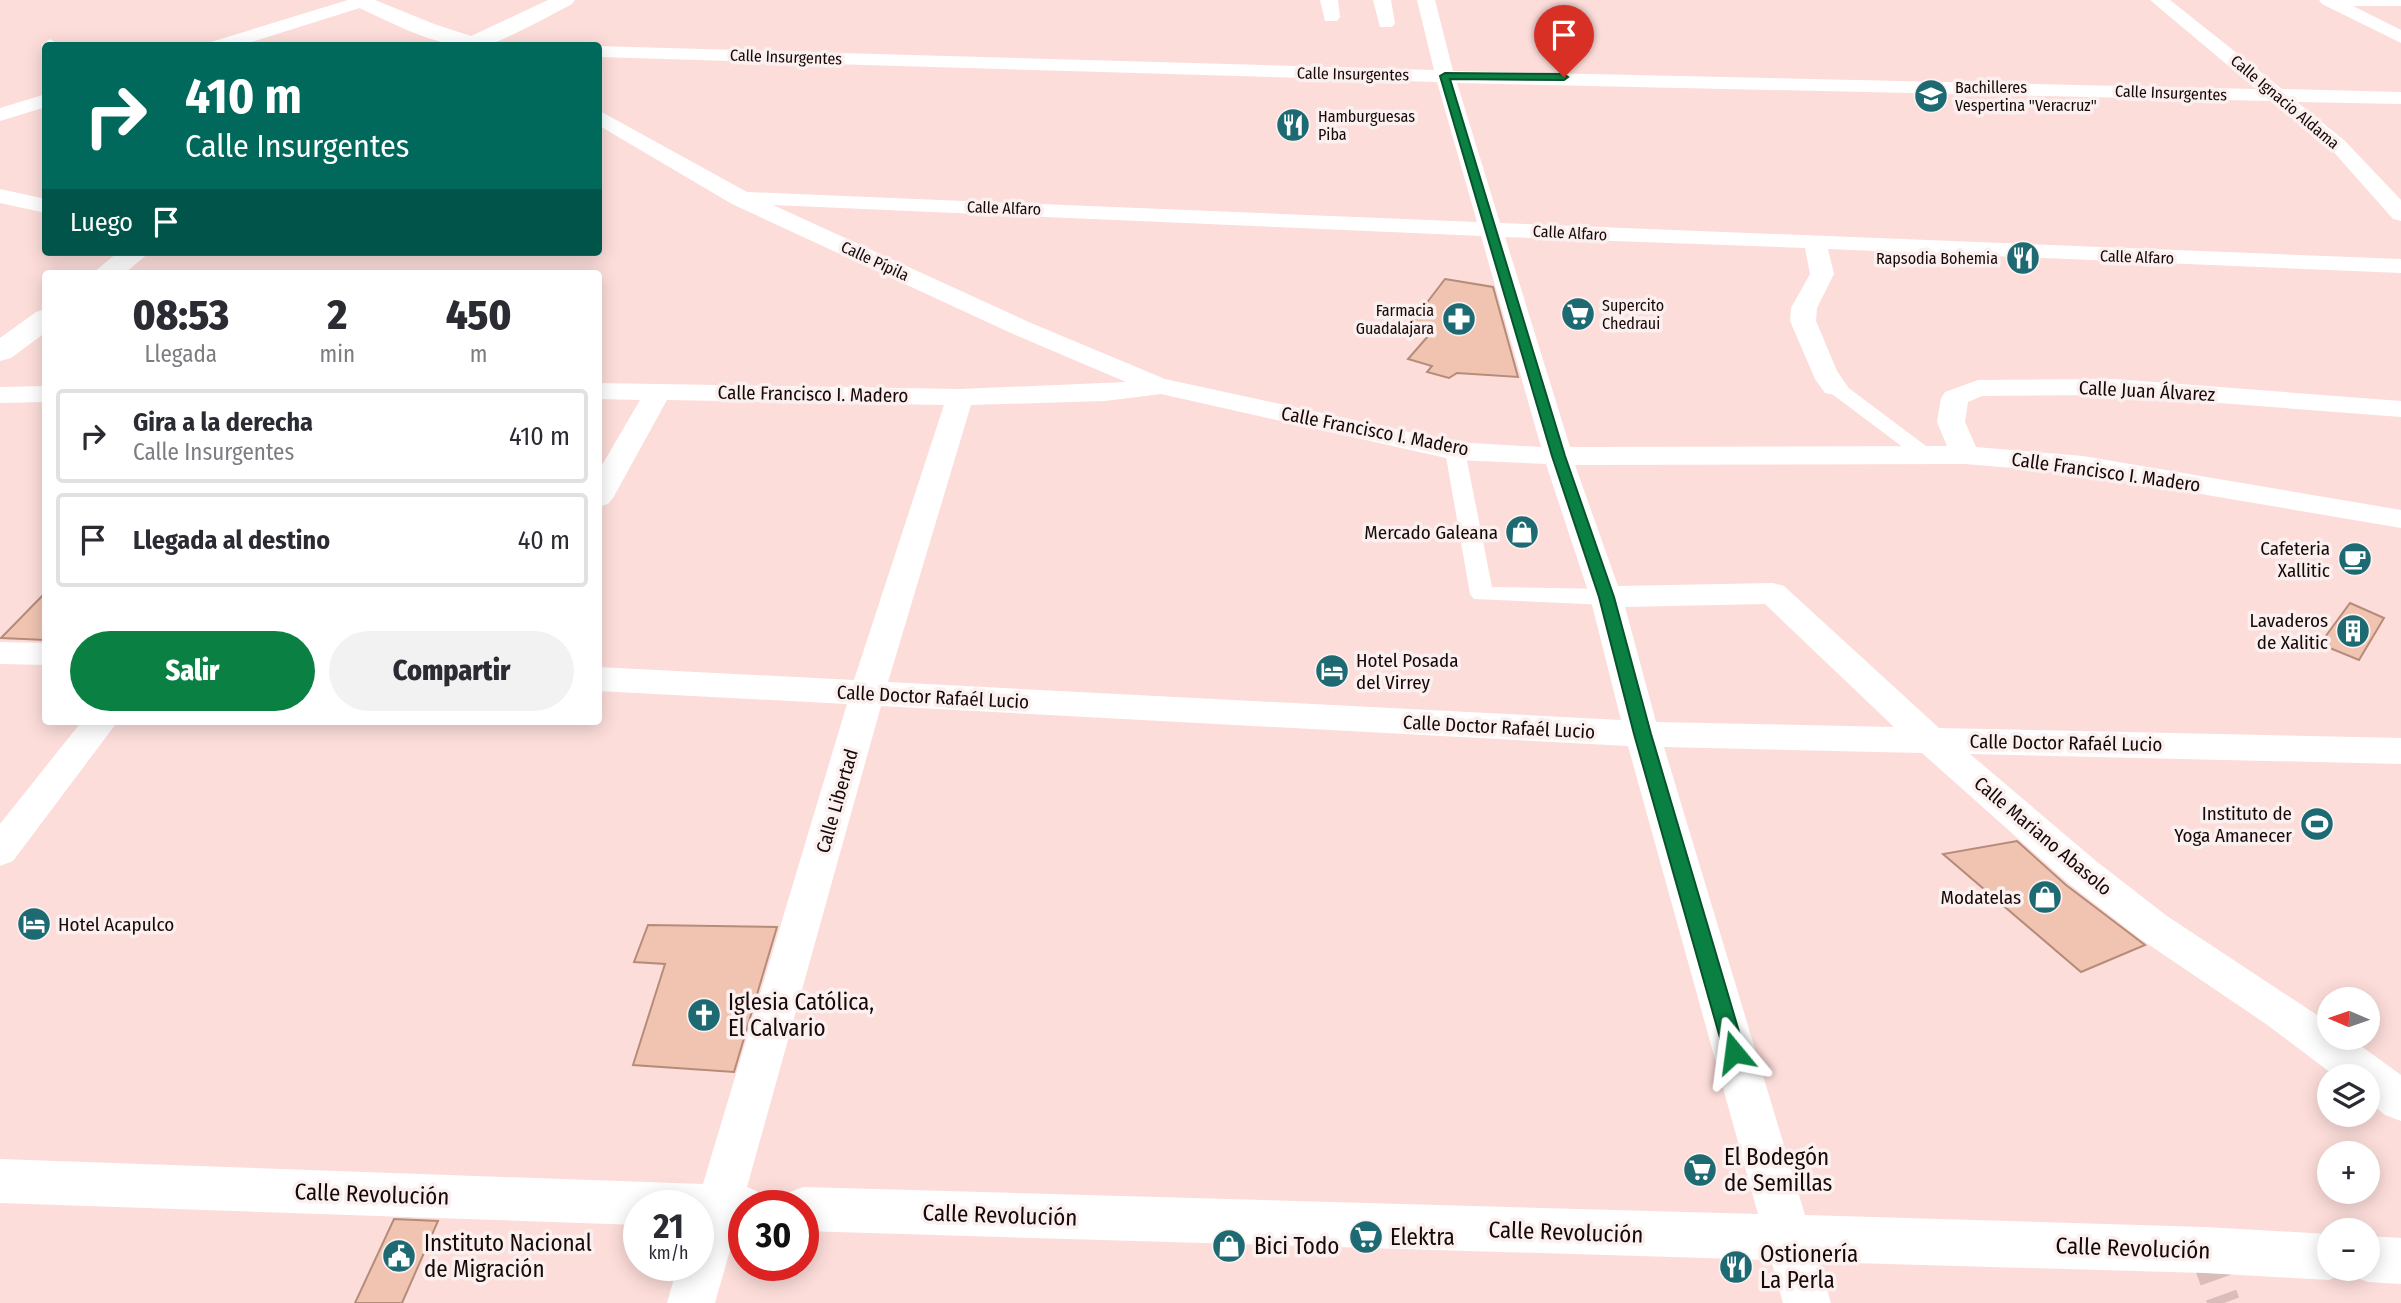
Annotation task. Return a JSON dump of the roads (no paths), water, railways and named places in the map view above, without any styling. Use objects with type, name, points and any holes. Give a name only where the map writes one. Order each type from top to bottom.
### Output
[{"type":"main road","points":[[480,42],[565,0]]},
{"type":"main road","points":[[358,1],[465,42]]},
{"type":"main road","points":[[111,270],[130,256]]},
{"type":"main road","points":[[0,352],[42,321]]},
{"type":"street","points":[[1382,0],[1386,23]]},
{"type":"street","points":[[1426,0],[1445,76],[1493,229],[1558,456],[1606,597],[1642,734],[1807,1303]]},
{"type":"street","name":"Calle Ignacio Aldama","points":[[2160,0],[2338,145],[2401,214]]},
{"type":"street","points":[[2325,0],[2401,1]]},
{"type":"street","points":[[2325,0],[2401,37]]},
{"type":"street","points":[[230,42],[358,1]]},
{"type":"street","name":"Calle Insurgentes","points":[[602,51],[1445,76],[2401,98]]},
{"type":"street","points":[[0,115],[42,101]]},
{"type":"street","name":"Calle Pípila","points":[[602,119],[648,148],[740,199],[1076,354],[1161,386]]},
{"type":"street","points":[[0,196],[42,205]]},
{"type":"street","name":"Calle Alfaro","points":[[740,199],[793,198],[1618,236],[1815,241],[2401,267]]},
{"type":"street","points":[[1815,241],[1822,274],[1804,307],[1803,321],[1824,373],[1835,387],[1927,456]]},
{"type":"street","name":"Calle Francisco I. Madero","points":[[602,391],[960,397],[1105,393],[1161,386],[1455,451],[1558,456],[1965,455],[2083,465],[2401,519]]},
{"type":"street","name":"Calle Juan Álvarez","points":[[1965,455],[1951,422],[1955,398],[1978,388],[2115,387],[2401,409]]},
{"type":"street","points":[[602,491],[659,391]]},
{"type":"street","points":[[0,395],[42,394]]},
{"type":"street","name":"Calle Libertad","points":[[736,1190],[867,694],[960,397]]},
{"type":"street","points":[[1455,451],[1482,594],[1606,597]]},
{"type":"street","name":"Calle Mariano Abasolo","points":[[1606,597],[1773,593],[1930,740],[2102,888],[2153,927],[2281,1011],[2352,1064]]},
{"type":"street","points":[[0,653],[42,654]]},
{"type":"street","name":"Calle Doctor Rafaél Lucio","points":[[602,679],[1642,734],[2401,751]]},
{"type":"street","points":[[0,850],[98,725]]},
{"type":"street","name":"Calle Mariano Abasolo","points":[[2380,1085],[2401,1101]]},
{"type":"street","name":"Calle Revolución","points":[[0,1181],[728,1207]]},
{"type":"street","name":"Calle Revolución","points":[[819,1209],[2205,1250],[2317,1256]]},
{"type":"street","name":"Calle Libertad","points":[[691,1303],[728,1216]]},
{"type":"street","points":[[2380,1260],[2401,1261]]},
{"type":"tunnel","points":[[2205,1250],[2224,1303]]},
{"type":"place","name":"Bachilleres Vespertina \"Veracruz\"","points":[[1931,96]]},
{"type":"place","name":"Hamburguesas Piba","points":[[1293,125]]},
{"type":"place","name":"Rapsodia Bohemia","points":[[2023,258]]},
{"type":"place","name":"Supercito Chedraui","points":[[1578,314]]},
{"type":"place","name":"Farmacia Guadalajara","points":[[1459,319]]},
{"type":"place","name":"Mercado Galeana","points":[[1522,532]]},
{"type":"place","name":"Cafeteria Xallitic","points":[[2355,559]]},
{"type":"place","name":"Lavaderos de Xalitic","points":[[2353,631]]},
{"type":"place","name":"Hotel Posada del Virrey","points":[[1332,671]]},
{"type":"place","name":"Instituto de Yoga Amanecer","points":[[2317,824]]},
{"type":"place","name":"Modatelas","points":[[2045,897]]},
{"type":"place","name":"Hotel Acapulco","points":[[34,924]]},
{"type":"place","name":"Iglesia Católica, El Calvario","points":[[704,1015]]},
{"type":"place","name":"El Bodegón de Semillas","points":[[1700,1170]]},
{"type":"place","name":"Elektra","points":[[1366,1237]]},
{"type":"place","name":"Bici Todo","points":[[1229,1246]]},
{"type":"place","name":"Instituto Nacional de Migración","points":[[399,1256]]},
{"type":"place","name":"Ostionería La Perla","points":[[1736,1267]]}]
